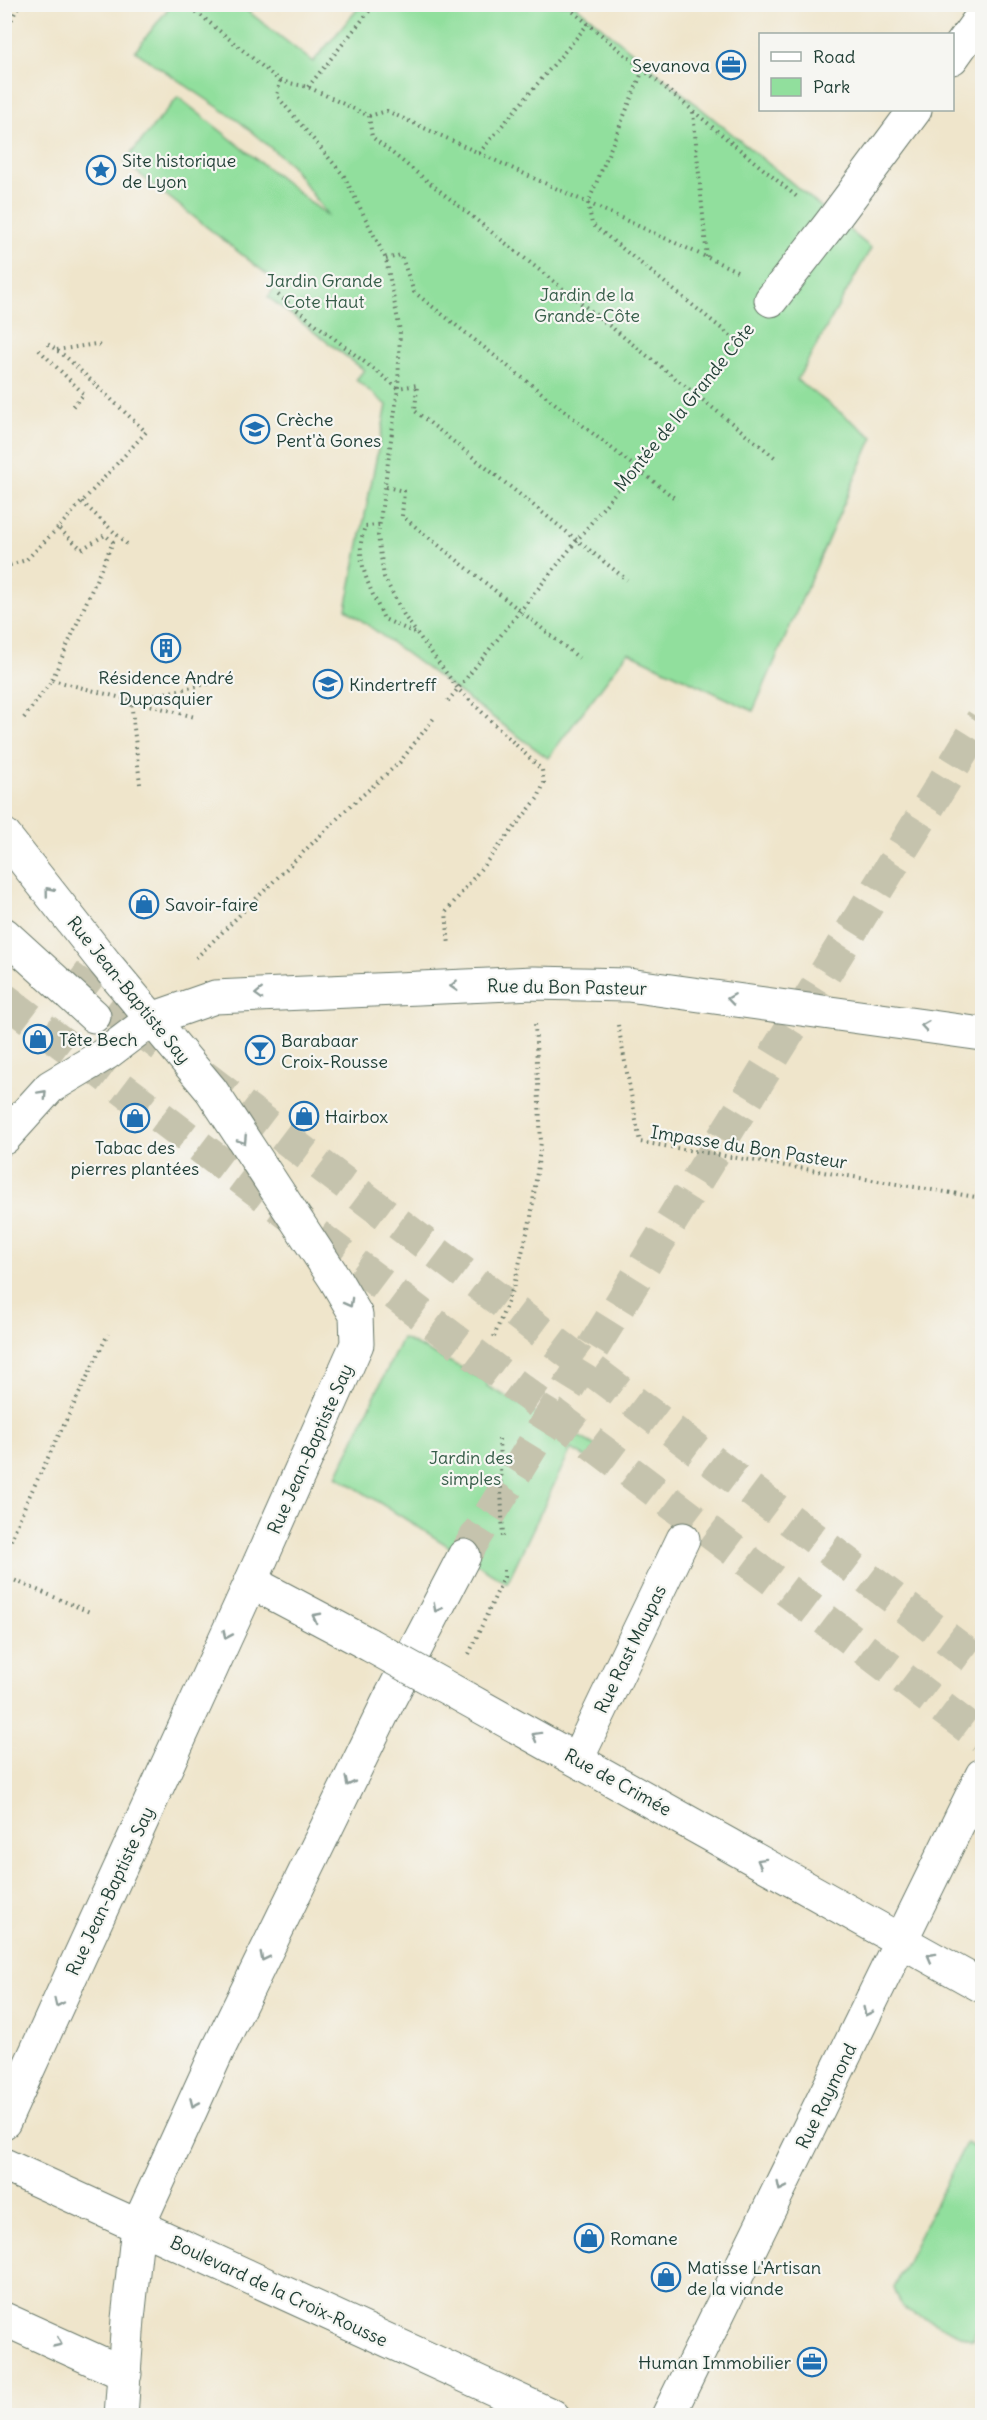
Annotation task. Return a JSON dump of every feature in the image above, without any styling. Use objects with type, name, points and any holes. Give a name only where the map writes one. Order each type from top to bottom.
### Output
[{"type":"street","points":[[954,55],[982,16]]},
{"type":"street","points":[[774,295],[914,111]]},
{"type":"street","name":"Rue Jean-Baptiste Say","points":[[4,835],[211,1090],[335,1279],[356,1315],[357,1344],[251,1582],[4,2122]]},
{"type":"street","points":[[4,934],[94,1016]]},
{"type":"street","name":"Rue du Bon Pasteur","points":[[4,1138],[50,1087],[107,1053],[152,1019],[215,997],[533,983],[628,985],[982,1034]]},
{"type":"street","name":"Rue Rast Maupas","points":[[577,1759],[683,1539]]},
{"type":"street","points":[[121,2415],[138,2226],[218,2050],[389,1700],[464,1556]]},
{"type":"street","name":"Rue de Crimée","points":[[251,1582],[577,1759],[982,1986]]},
{"type":"street","name":"Rue Raymond","points":[[668,2415],[982,1775]]},
{"type":"street","name":"Boulevard de la Croix-Rousse","points":[[4,2165],[553,2415]]},
{"type":"street","points":[[4,2319],[125,2374]]},
{"type":"path","points":[[4,36],[19,4]]},
{"type":"path","points":[[187,4],[280,81],[308,87],[369,116],[387,111],[707,258],[774,295]]},
{"type":"path","points":[[308,87],[375,4]]},
{"type":"path","points":[[564,4],[799,199]]},
{"type":"path","points":[[479,153],[588,24]]},
{"type":"path","points":[[643,70],[588,204],[592,224],[737,341]]},
{"type":"path","points":[[280,81],[277,96],[344,176],[386,259],[400,331],[398,388],[378,537],[384,577],[405,617],[458,688],[542,770],[544,783],[538,798],[446,912],[449,956]]},
{"type":"path","points":[[693,111],[707,258]]},
{"type":"path","points":[[369,116],[372,137],[777,459]]},
{"type":"path","points":[[386,259],[401,255],[414,292],[677,500]]},
{"type":"path","points":[[278,295],[398,388],[417,385],[415,411],[627,580]]},
{"type":"path","name":"Montée de la Grande Côte","points":[[448,701],[774,295]]},
{"type":"path","points":[[10,565],[26,560],[146,432],[57,350],[46,344]]},
{"type":"path","points":[[57,350],[96,344],[102,347]]},
{"type":"path","points":[[39,350],[84,394],[71,408]]},
{"type":"path","points":[[386,487],[404,491],[402,516],[579,658]]},
{"type":"path","points":[[82,502],[130,547]]},
{"type":"path","points":[[379,525],[365,526],[363,534],[361,550],[368,583],[384,619],[418,634]]},
{"type":"path","points":[[24,718],[52,680],[113,542],[105,535],[82,549],[58,528]]},
{"type":"path","points":[[52,680],[195,717]]},
{"type":"path","points":[[131,700],[221,681]]},
{"type":"path","points":[[131,700],[140,784]]},
{"type":"path","points":[[205,950],[346,810],[400,762],[434,718]]},
{"type":"path","name":"Impasse du Bon Pasteur","points":[[628,985],[627,1011],[617,1018],[640,1142],[982,1198]]},
{"type":"path","points":[[494,1336],[514,1285],[533,1207],[541,1142],[536,1033]]},
{"type":"path","points":[[4,1557],[26,1503],[108,1334]]},
{"type":"path","points":[[4,1576],[92,1613]]},
{"type":"green space","name":"Jardin de la Grande-Côte","points":[[171,5],[240,5],[313,62],[361,5],[575,5],[871,248],[797,380],[873,437],[753,711],[628,652],[548,758],[346,609],[387,405],[356,380],[364,370],[268,297],[278,283],[124,162],[178,97],[328,216],[291,165],[240,122],[135,51]]},
{"type":"green space","name":"Jardin des simples","points":[[402,1338],[488,1381],[487,1386],[596,1446],[589,1459],[571,1449],[507,1583],[337,1476]]},
{"type":"green space","points":[[966,2143],[982,2151],[982,2319],[972,2340],[902,2308],[894,2287]]},
{"type":"tunnel","points":[[464,1556],[982,720]]},
{"type":"tunnel","points":[[68,976],[162,1046]]},
{"type":"tunnel","points":[[4,999],[982,1738]]},
{"type":"tunnel","points":[[203,1076],[982,1665]]},
{"type":"place","name":"Sevanova","points":[[731,65]]},
{"type":"place","name":"Site historique de Lyon","points":[[101,170]]},
{"type":"place","name":"Crèche Pent'à Gones","points":[[255,429]]},
{"type":"place","name":"Résidence André Dupasquier","points":[[166,648]]},
{"type":"place","name":"Kindertreff","points":[[328,684]]},
{"type":"place","name":"Savoir-faire","points":[[144,904]]},
{"type":"place","name":"Tête Bech","points":[[38,1039]]},
{"type":"place","name":"Barabaar Croix-Rousse","points":[[260,1050]]},
{"type":"place","name":"Hairbox","points":[[304,1116]]},
{"type":"place","name":"Tabac des pierres plantées","points":[[135,1118]]},
{"type":"place","name":"Romane","points":[[589,2238]]},
{"type":"place","name":"Matisse L'Artisan de la viande","points":[[666,2277]]},
{"type":"place","name":"Human Immobilier","points":[[812,2362]]},
{"type":"park label","name":"Jardin Grande Cote Haut","points":[[324,290]]}]
